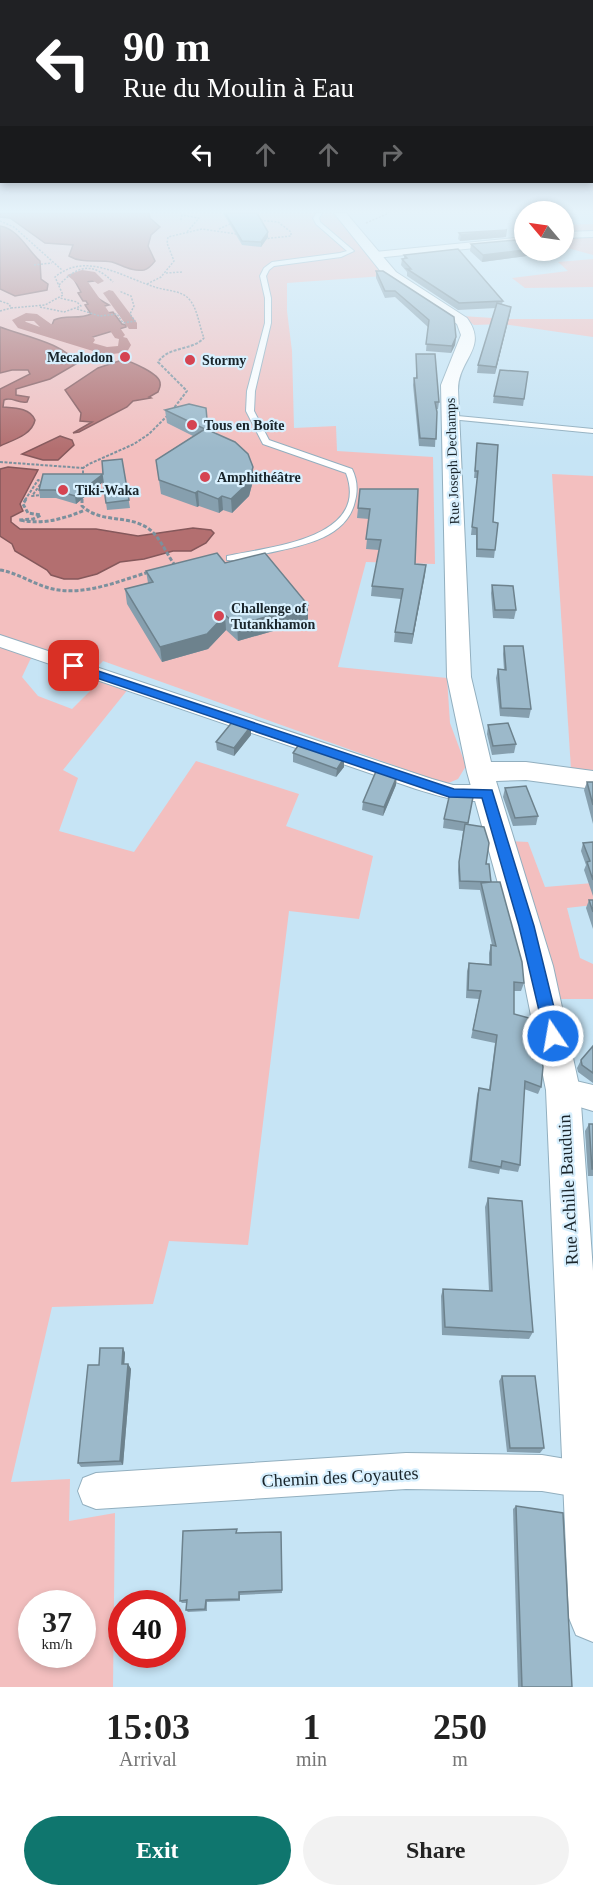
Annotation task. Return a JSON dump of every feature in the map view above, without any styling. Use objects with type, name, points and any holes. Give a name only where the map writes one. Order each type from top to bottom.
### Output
[{"type":"street","name":"Rue Joseph Dechamps","points":[[416,292],[462,321],[469,329],[470,337],[451,377],[450,417],[459,677],[466,722],[483,783]]},
{"type":"street","points":[[0,641],[453,793],[526,771],[593,780]]},
{"type":"street","name":"Rue Achille Bauduin","points":[[483,783],[526,926],[550,1018],[578,1094],[584,1480],[593,1618]]},
{"type":"street","name":"Chemin des Coyautes","points":[[96,1491],[406,1472],[542,1473],[584,1480]]},
{"type":"lane","points":[[230,558],[297,543],[338,526],[346,517],[351,503],[354,481],[349,471],[266,442],[250,411],[251,391],[268,323],[267,292]]},
{"type":"lane","points":[[450,417],[593,432]]},
{"type":"path","points":[[39,307],[59,298],[63,295],[61,292]]},
{"type":"path","points":[[0,311],[11,308],[39,307],[54,312],[77,309],[89,315],[117,315],[123,323],[135,321],[130,314],[134,306],[131,296],[121,292]]},
{"type":"path","points":[[0,462],[83,468],[96,458],[133,444],[151,433],[188,391],[158,362],[160,358],[167,353],[195,345],[204,338],[191,303],[184,295],[173,292]]},
{"type":"path","points":[[59,298],[78,302],[81,306],[77,309]]},
{"type":"path","points":[[0,301],[9,303],[11,308]]},
{"type":"path","points":[[191,303],[197,305]]},
{"type":"path","points":[[83,468],[82,506],[85,510],[92,515],[138,524],[152,532],[174,564]]},
{"type":"path","points":[[32,495],[41,480],[36,481],[22,504],[26,511],[41,515],[33,519],[22,518],[19,520],[21,521],[43,523],[85,510]]},
{"type":"path","points":[[27,495],[42,495]]},
{"type":"path","points":[[164,567],[184,562]]},
{"type":"path","points":[[1,569],[12,571],[34,584],[56,590],[101,586],[153,571]]},
{"type":"shaded area","points":[[0,292],[287,292],[292,351],[294,428],[336,426],[337,451],[433,457],[435,564],[366,562],[338,667],[447,678],[450,723],[466,766],[458,779],[446,784],[103,661],[97,667],[38,652],[30,660],[22,677],[38,696],[72,709],[100,681],[129,688],[63,770],[78,778],[59,831],[134,852],[196,761],[299,794],[286,826],[373,856],[359,919],[289,911],[248,1245],[169,1241],[153,1304],[52,1307],[11,1482],[70,1479],[69,1521],[115,1513],[114,1590],[108,1590],[108,1668],[113,1668],[113,1687],[0,1687]]},
{"type":"shaded area","points":[[6,292],[38,292],[15,296]]},
{"type":"shaded area","points":[[91,292],[109,305],[97,308],[100,314],[113,312],[126,327],[83,340],[68,342],[71,338],[68,336],[40,329],[42,326],[52,325],[54,320],[59,318],[82,317],[91,314],[85,305],[88,304],[78,293]]},
{"type":"shaded area","points":[[462,316],[508,319],[593,319],[593,337],[503,324],[474,325]]},
{"type":"shaded area","points":[[0,327],[54,346],[64,351],[76,364],[50,379],[16,389],[16,395],[29,397],[27,402],[4,400],[3,407],[26,411],[35,420],[26,433],[0,446],[0,389],[30,374],[28,370],[0,373]]},
{"type":"shaded area","points":[[122,360],[138,365],[159,379],[158,392],[149,397],[151,398],[133,401],[127,407],[73,433],[92,422],[80,421],[81,413],[65,390],[98,368]]},
{"type":"shaded area","points":[[60,436],[72,440],[74,445],[58,460],[43,460],[22,454]]},
{"type":"shaded area","points":[[8,467],[38,470],[20,504],[23,511],[11,517],[11,522],[20,529],[96,529],[138,536],[193,528],[211,530],[214,533],[206,543],[191,551],[173,551],[144,559],[120,562],[97,574],[78,579],[64,579],[51,575],[47,570],[15,551],[12,544],[0,536],[0,469]]},
{"type":"shaded area","points":[[552,474],[593,476],[593,770],[571,769]]},
{"type":"shaded area","points":[[508,841],[528,842],[545,887],[593,883],[593,905],[567,908],[580,958],[593,964],[593,999],[555,999]]},
{"type":"building","points":[[396,292],[415,292],[454,317],[456,337],[452,346],[426,344],[429,320]]},
{"type":"building","points":[[442,292],[495,292],[503,301],[459,303]]},
{"type":"building","points":[[497,303],[511,307],[496,367],[478,365]]},
{"type":"building","points":[[416,354],[435,354],[439,402],[435,402],[436,439],[420,438],[414,378],[417,378]]},
{"type":"building","points":[[500,370],[528,372],[524,399],[494,396]]},
{"type":"building","name":"Amphithéâtre","points":[[189,404],[206,408],[208,430],[235,442],[248,454],[253,467],[249,482],[231,499],[222,496],[218,499],[198,491],[195,493],[159,480],[156,460],[205,429],[165,410]]},
{"type":"building","points":[[477,443],[498,445],[493,522],[498,523],[495,550],[477,549],[477,528],[472,527],[478,471],[475,471]]},
{"type":"building","points":[[122,459],[129,500],[106,503],[102,475],[75,496],[55,490],[39,490],[43,474],[103,474],[102,461]]},
{"type":"building","points":[[360,489],[418,489],[415,564],[426,565],[413,634],[395,632],[403,589],[372,586],[381,540],[366,539],[370,509],[358,508]]},
{"type":"building","name":"Challenge of Tutankhamon","points":[[217,553],[225,563],[265,553],[308,605],[237,625],[225,615],[207,634],[160,647],[125,589],[153,582],[146,571]]},
{"type":"building","points":[[492,585],[513,586],[516,610],[495,610]]},
{"type":"building","points":[[504,646],[523,646],[531,709],[501,708],[498,669],[506,670]]},
{"type":"building","points":[[233,721],[251,726],[234,748],[216,742]]},
{"type":"building","points":[[508,723],[516,744],[493,746],[488,725]]},
{"type":"building","points":[[300,743],[344,758],[337,769],[293,753]]},
{"type":"building","points":[[377,769],[397,776],[384,807],[363,802]]},
{"type":"building","points":[[587,782],[593,782],[593,805]]},
{"type":"building","points":[[526,786],[538,816],[515,818],[505,788]]},
{"type":"building","points":[[450,793],[473,797],[468,823],[444,819]]},
{"type":"building","points":[[465,824],[484,827],[489,843],[486,864],[489,864],[491,882],[460,881],[459,862]]},
{"type":"building","points":[[593,842],[593,880],[587,862],[590,861],[583,843]]},
{"type":"building","points":[[500,882],[522,962],[524,983],[514,982],[514,1014],[529,1018],[526,1042],[533,1043],[533,1059],[542,1061],[543,1067],[541,1087],[525,1081],[520,1165],[502,1161],[501,1167],[471,1161],[479,1088],[490,1090],[497,1035],[473,1030],[481,991],[468,990],[469,963],[491,965],[491,945],[496,946],[481,883]]},
{"type":"building","points":[[589,900],[593,900],[593,912]]},
{"type":"building","points":[[593,1046],[593,1073],[582,1065],[581,1060]]},
{"type":"building","points":[[589,1124],[593,1124],[593,1169],[592,1169]]},
{"type":"building","points":[[488,1198],[522,1201],[533,1332],[445,1327],[443,1289],[492,1291]]},
{"type":"building","points":[[100,1348],[123,1348],[122,1364],[128,1364],[120,1461],[78,1463],[88,1365],[99,1365]]},
{"type":"building","points":[[502,1376],[535,1376],[544,1448],[510,1448]]},
{"type":"building","points":[[516,1506],[563,1513],[572,1687],[522,1687]]},
{"type":"building","points":[[237,1529],[236,1533],[281,1532],[282,1590],[239,1592],[239,1599],[206,1600],[205,1609],[186,1610],[186,1590],[180,1590],[183,1531]]},
{"type":"waterway","points":[[89,292],[119,335]]},
{"type":"waterway","points":[[109,293],[133,326]]},
{"type":"waterway","points":[[89,340],[65,329],[48,327],[37,318],[26,317],[18,320],[22,325],[106,351],[123,349],[125,345],[123,341]]},
{"type":"place","name":"Mecalodon","points":[[125,357]]},
{"type":"place","name":"Stormy","points":[[190,360]]},
{"type":"place","name":"Tous en Boîte","points":[[192,425]]},
{"type":"place","name":"Amphithéâtre","points":[[205,477]]},
{"type":"place","name":"Tiki-Waka","points":[[63,490]]},
{"type":"place","name":"Challenge of Tutankhamon","points":[[219,616]]},
{"type":"route","points":[[74,666],[453,793],[487,793],[526,926],[553,1036]]}]
